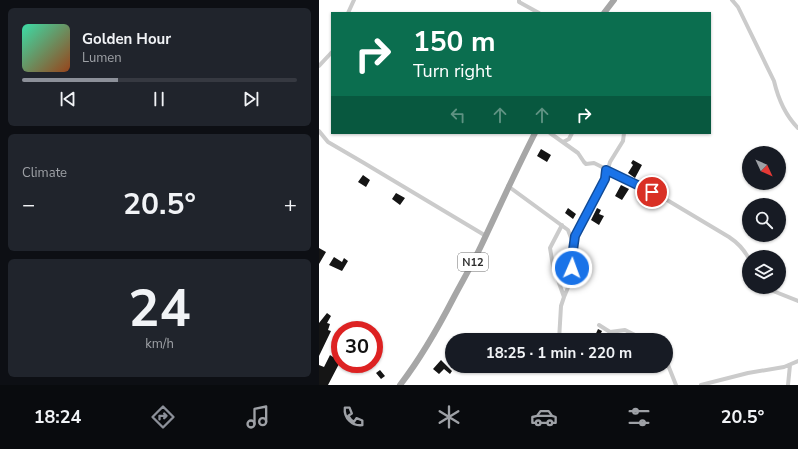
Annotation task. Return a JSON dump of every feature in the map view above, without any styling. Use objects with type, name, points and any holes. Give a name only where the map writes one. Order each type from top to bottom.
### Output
[{"type":"main road","points":[[605,12],[614,0]]},
{"type":"main road","name":"N12","points":[[400,385],[414,368],[430,342],[486,236],[508,186],[534,134]]},
{"type":"street","points":[[348,12],[354,0]]},
{"type":"street","points":[[519,0],[519,2],[537,12]]},
{"type":"street","points":[[731,0],[738,7],[774,81],[777,94],[783,107],[792,122],[798,128]]},
{"type":"street","points":[[319,66],[331,53]]},
{"type":"street","points":[[319,131],[328,142],[486,236]]},
{"type":"street","points":[[552,134],[578,153],[586,164],[594,163],[662,197],[729,237],[738,243],[744,250]]},
{"type":"street","points":[[563,142],[569,139],[572,134]]},
{"type":"street","points":[[559,333],[561,306],[572,278],[573,243],[575,236],[605,179],[606,170],[623,141],[624,134]]},
{"type":"street","points":[[508,186],[562,225],[567,230],[573,243]]},
{"type":"street","points":[[562,225],[550,248],[553,266],[564,297]]},
{"type":"street","points":[[779,294],[798,302]]},
{"type":"street","points":[[599,325],[610,332],[625,330],[631,333]]},
{"type":"street","points":[[701,385],[749,373],[784,367],[798,361]]},
{"type":"street","points":[[788,385],[789,365]]},
{"type":"street","points":[[672,373],[677,385]]},
{"type":"building","points":[[541,149],[551,155],[547,162],[537,156]]},
{"type":"building","points":[[633,160],[642,165],[635,178],[628,173],[633,165],[631,163]]},
{"type":"building","points":[[363,175],[370,180],[366,187],[358,182]]},
{"type":"building","points":[[621,185],[629,189],[622,200],[615,196]]},
{"type":"building","points":[[396,193],[405,198],[400,205],[392,199]]},
{"type":"building","points":[[568,208],[576,214],[573,219],[565,213]]},
{"type":"building","points":[[597,208],[601,210],[599,214],[604,216],[599,225],[591,220]]},
{"type":"building","points":[[319,248],[326,252],[319,264]]},
{"type":"building","points":[[334,257],[342,262],[344,258],[348,261],[342,271],[329,265]]},
{"type":"building","points":[[583,265],[589,270],[585,275],[578,270]]},
{"type":"building","points":[[327,313],[331,316],[327,323],[330,324],[328,330],[331,331],[319,356],[319,323]]},
{"type":"building","points":[[598,329],[602,331],[601,333],[596,333]]},
{"type":"building","points":[[330,355],[331,373],[334,373],[328,385],[319,385],[319,365],[324,367]]},
{"type":"building","points":[[441,360],[445,364],[445,370],[444,369],[439,374],[433,369]]},
{"type":"building","points":[[376,373],[382,373],[385,376],[381,379]]},
{"type":"route","points":[[572,268],[573,243],[575,236],[605,179],[606,170],[652,192]]}]
